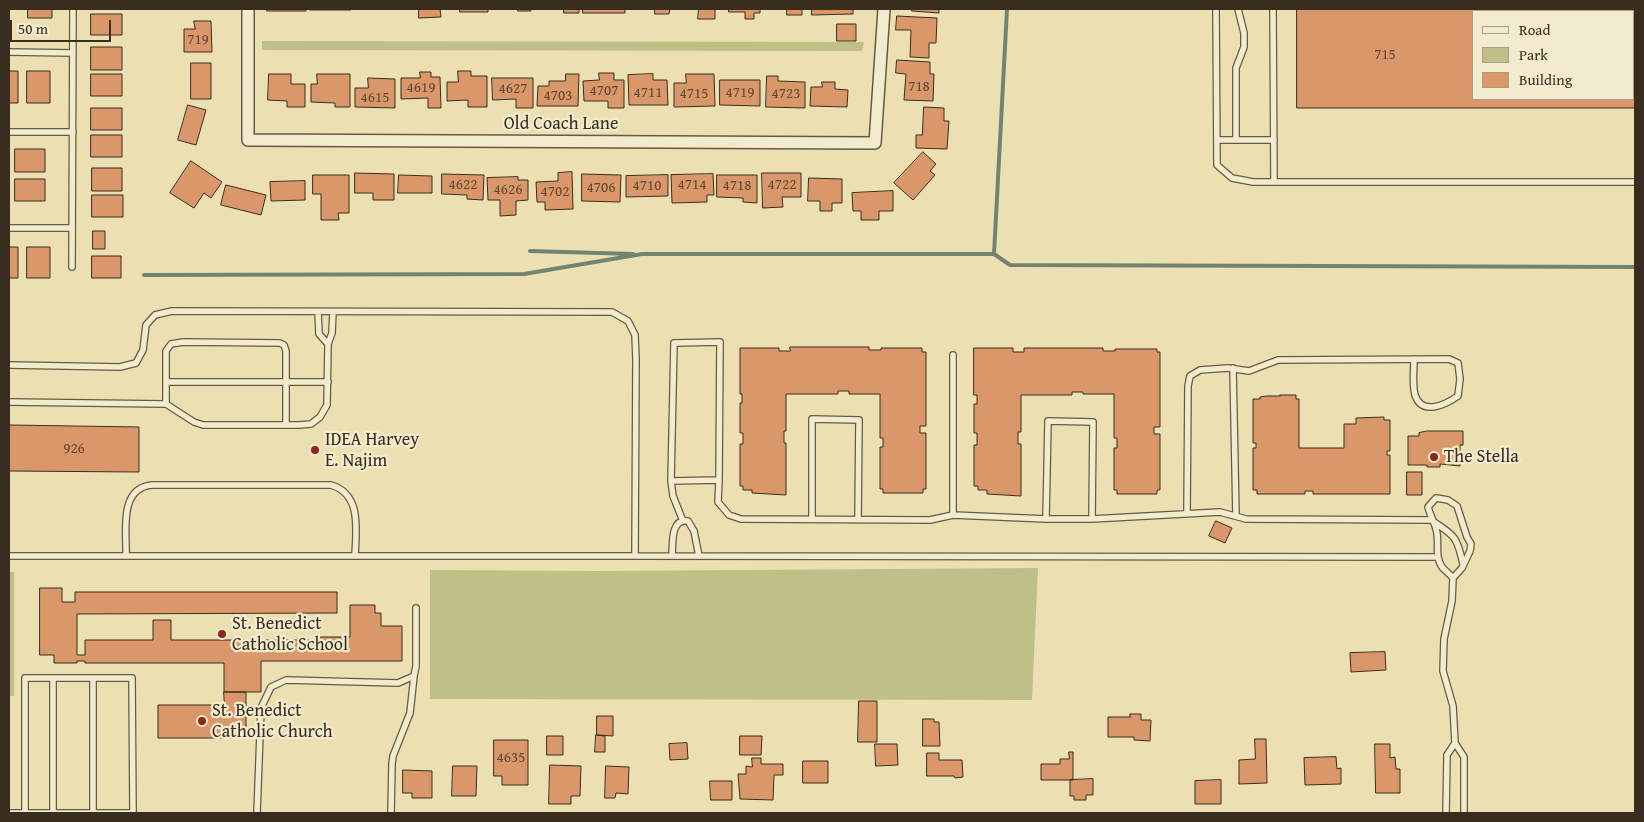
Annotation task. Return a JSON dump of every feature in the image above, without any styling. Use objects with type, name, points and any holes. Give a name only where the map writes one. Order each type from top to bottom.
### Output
[{"type":"street","name":"Old Coach Lane","points":[[248,9],[248,140],[875,143],[884,9]]},
{"type":"lane","points":[[72,267],[73,9]]},
{"type":"lane","points":[[1216,9],[1217,165],[1232,178],[1254,182],[1635,182]]},
{"type":"lane","points":[[1236,140],[1236,68],[1244,47],[1244,33],[1238,9]]},
{"type":"lane","points":[[1273,9],[1274,182]]},
{"type":"lane","points":[[9,52],[73,53]]},
{"type":"lane","points":[[9,132],[73,132]]},
{"type":"lane","points":[[1217,140],[1274,140]]},
{"type":"lane","points":[[9,228],[72,228]]},
{"type":"lane","points":[[9,364],[120,367],[136,363],[143,350],[146,325],[154,315],[172,311],[612,312],[628,320],[635,335],[635,556]]},
{"type":"lane","points":[[318,312],[319,334],[328,344]]},
{"type":"lane","points":[[9,402],[166,404],[194,422],[203,425],[311,424],[320,417],[327,405],[328,344],[332,333],[333,312]]},
{"type":"lane","points":[[683,521],[673,496],[671,480],[674,343],[720,342],[720,480],[718,502],[729,515],[741,518],[930,520],[953,515],[1092,519],[1220,512],[1246,518],[1431,520],[1453,534],[1458,543],[1463,564]]},
{"type":"lane","points":[[166,404],[167,348],[174,343],[280,343],[284,345],[286,351],[286,425]]},
{"type":"lane","points":[[953,355],[953,515]]},
{"type":"lane","points":[[1187,513],[1188,386],[1190,376],[1200,370],[1233,368],[1249,371],[1278,360],[1448,359],[1458,363],[1460,379],[1458,396],[1445,405],[1429,407],[1419,402],[1415,394],[1414,360]]},
{"type":"lane","points":[[1233,368],[1236,516]]},
{"type":"lane","points":[[166,382],[328,382]]},
{"type":"lane","points":[[812,519],[812,419],[859,420],[858,519]]},
{"type":"lane","points":[[1046,519],[1048,421],[1093,422],[1092,519]]},
{"type":"lane","points":[[671,480],[720,480]]},
{"type":"lane","points":[[126,556],[129,500],[140,488],[152,485],[336,487],[347,494],[354,509],[355,556]]},
{"type":"lane","points":[[1453,578],[1441,566],[1438,558],[1439,544],[1436,528],[1431,520],[1428,507],[1436,498],[1448,500],[1457,506],[1467,538],[1471,544],[1470,551],[1462,568],[1453,578],[1452,601],[1444,639],[1443,671],[1453,706],[1455,743],[1464,758],[1464,813]]},
{"type":"lane","points":[[672,556],[675,530],[679,523],[683,521]]},
{"type":"lane","points":[[683,521],[688,522],[694,531],[699,556]]},
{"type":"lane","points":[[1458,543],[1467,538]]},
{"type":"lane","points":[[9,556],[1438,558]]},
{"type":"lane","points":[[392,813],[393,756],[410,713],[416,666],[416,608]]},
{"type":"lane","points":[[257,813],[261,708],[271,688],[286,680],[398,682],[414,676]]},
{"type":"lane","points":[[9,813],[25,813],[53,813],[93,813],[133,813],[132,678],[25,678],[25,813]]},
{"type":"lane","points":[[52,678],[53,813]]},
{"type":"lane","points":[[92,678],[93,813]]},
{"type":"lane","points":[[1446,813],[1446,755],[1455,743]]},
{"type":"green space","points":[[262,41],[864,42],[862,51],[262,50]]},
{"type":"green space","points":[[1038,568],[1032,700],[430,699],[430,570],[598,571]]},
{"type":"green space","points":[[9,572],[14,572],[14,696],[9,696]]},
{"type":"building","points":[[28,9],[52,9],[52,18],[28,18]]},
{"type":"building","points":[[267,9],[306,9],[306,11],[267,11]]},
{"type":"building","points":[[351,9],[351,10],[310,10]]},
{"type":"building","points":[[419,9],[440,9],[441,17],[419,18]]},
{"type":"building","points":[[460,9],[488,9],[488,12],[460,12]]},
{"type":"building","points":[[518,9],[531,9],[531,11],[518,11]]},
{"type":"building","points":[[564,9],[579,9],[579,13],[564,13]]},
{"type":"building","points":[[583,9],[625,9],[625,13],[583,13]]},
{"type":"building","points":[[655,9],[670,9],[669,14],[655,14]]},
{"type":"building","points":[[699,9],[715,9],[715,19],[698,19]]},
{"type":"building","points":[[729,9],[760,9],[760,13],[754,13],[754,19],[745,19],[745,12],[729,12]]},
{"type":"building","points":[[787,9],[802,9],[802,15],[787,15]]},
{"type":"building","points":[[812,9],[853,9],[853,14],[812,15]]},
{"type":"building","points":[[912,9],[939,9],[939,13],[912,11]]},
{"type":"building","points":[[1297,9],[1635,9],[1635,108],[1297,108]]},
{"type":"building","points":[[91,14],[122,14],[122,35],[91,35]]},
{"type":"building","points":[[897,16],[937,18],[936,43],[929,43],[929,58],[910,57],[911,30],[896,30]]},
{"type":"building","points":[[194,21],[211,21],[212,52],[184,52],[184,29],[195,29]]},
{"type":"building","points":[[837,24],[856,24],[856,41],[837,41]]},
{"type":"building","points":[[91,47],[122,47],[122,70],[91,70]]},
{"type":"building","points":[[897,60],[930,62],[930,74],[934,74],[933,101],[904,100],[906,74],[896,73]]},
{"type":"building","points":[[191,63],[211,63],[211,99],[191,99]]},
{"type":"building","points":[[9,71],[18,71],[18,103],[9,103]]},
{"type":"building","points":[[27,71],[50,71],[50,103],[27,103]]},
{"type":"building","points":[[458,71],[471,71],[471,76],[487,76],[487,107],[468,107],[468,100],[447,101],[447,82],[458,82]]},
{"type":"building","points":[[420,72],[431,72],[431,77],[440,77],[441,108],[428,108],[428,98],[401,99],[401,78],[420,78]]},
{"type":"building","points":[[599,73],[614,73],[614,80],[624,80],[624,108],[608,108],[608,101],[584,101],[583,81],[599,80]]},
{"type":"building","points":[[91,74],[122,74],[122,96],[91,96]]},
{"type":"building","points":[[269,74],[291,74],[291,84],[305,84],[305,107],[287,107],[287,101],[268,100]]},
{"type":"building","points":[[317,74],[350,74],[350,107],[335,107],[335,103],[311,102],[311,84],[317,84]]},
{"type":"building","points":[[566,74],[579,74],[578,106],[537,106],[538,86],[549,86],[549,81],[565,81]]},
{"type":"building","points":[[653,74],[653,80],[667,80],[668,105],[629,105],[628,75]]},
{"type":"building","points":[[686,74],[714,74],[715,106],[674,107],[674,83],[686,83]]},
{"type":"building","points":[[767,76],[778,76],[778,81],[805,82],[805,108],[766,107]]},
{"type":"building","points":[[368,78],[395,79],[395,108],[355,107],[355,88],[368,88]]},
{"type":"building","points":[[492,78],[533,78],[533,108],[516,108],[516,99],[493,100]]},
{"type":"building","points":[[720,80],[760,80],[760,106],[720,105]]},
{"type":"building","points":[[822,82],[835,82],[835,89],[848,90],[847,107],[810,106],[811,87],[822,87]]},
{"type":"building","points":[[188,105],[206,110],[196,145],[178,140]]},
{"type":"building","points":[[924,107],[944,108],[944,121],[949,121],[947,149],[916,148],[916,135],[922,135]]},
{"type":"building","points":[[91,108],[122,108],[122,130],[91,130]]},
{"type":"building","points":[[91,135],[122,135],[122,157],[91,157]]},
{"type":"building","points":[[15,149],[45,149],[45,172],[15,172]]},
{"type":"building","points":[[923,152],[936,164],[930,171],[935,175],[913,200],[894,183]]},
{"type":"building","points":[[191,161],[222,182],[211,198],[204,193],[194,208],[170,193]]},
{"type":"building","points":[[92,168],[122,168],[122,191],[92,191]]},
{"type":"building","points":[[572,172],[573,209],[545,210],[545,202],[537,202],[536,182],[558,181],[558,173]]},
{"type":"building","points":[[355,173],[394,174],[394,200],[373,200],[373,193],[355,193]]},
{"type":"building","points":[[762,173],[801,173],[801,197],[782,197],[783,207],[763,208]]},
{"type":"building","points":[[442,174],[484,175],[483,200],[467,199],[467,195],[442,194]]},
{"type":"building","points":[[582,174],[621,175],[620,202],[582,201]]},
{"type":"building","points":[[713,174],[714,195],[707,195],[707,202],[672,203],[671,175]]},
{"type":"building","points":[[313,175],[349,175],[349,213],[338,213],[339,220],[321,220],[321,194],[313,194]]},
{"type":"building","points":[[399,175],[432,176],[432,193],[398,193]]},
{"type":"building","points":[[668,175],[668,196],[626,197],[626,176]]},
{"type":"building","points":[[717,175],[757,175],[757,203],[743,202],[743,198],[717,197]]},
{"type":"building","points":[[518,177],[518,180],[528,180],[528,200],[516,201],[516,215],[500,216],[500,200],[488,200],[487,178]]},
{"type":"building","points":[[809,178],[842,179],[842,203],[832,203],[832,211],[820,211],[820,201],[808,201]]},
{"type":"building","points":[[15,179],[45,179],[45,201],[15,201]]},
{"type":"building","points":[[305,181],[305,200],[271,201],[270,182]]},
{"type":"building","points":[[226,185],[266,195],[261,215],[221,205]]},
{"type":"building","points":[[893,191],[893,211],[879,211],[879,220],[861,220],[861,211],[853,211],[852,193]]},
{"type":"building","points":[[92,195],[123,195],[123,217],[92,217]]},
{"type":"building","points":[[93,231],[105,231],[105,249],[93,249]]},
{"type":"building","points":[[9,247],[18,247],[18,278],[9,278]]},
{"type":"building","points":[[27,247],[50,247],[50,278],[27,278]]},
{"type":"building","points":[[92,256],[121,256],[121,278],[92,278]]},
{"type":"building","points":[[790,347],[869,347],[869,350],[881,350],[881,348],[922,348],[922,352],[926,352],[926,426],[920,426],[920,433],[926,433],[926,489],[923,489],[923,493],[883,493],[883,489],[880,489],[880,447],[883,447],[883,438],[880,438],[880,394],[849,394],[849,391],[838,391],[838,394],[786,394],[786,431],[784,431],[784,443],[786,443],[786,495],[752,493],[752,490],[743,490],[743,486],[740,486],[740,444],[743,444],[743,433],[740,433],[740,403],[742,403],[742,394],[740,394],[740,348],[779,348],[779,351],[790,351]]},
{"type":"building","points":[[974,348],[1013,348],[1013,352],[1024,352],[1024,348],[1103,348],[1103,351],[1115,351],[1115,349],[1157,349],[1157,352],[1160,352],[1160,427],[1154,427],[1154,434],[1160,434],[1160,490],[1157,490],[1157,494],[1117,494],[1117,490],[1114,490],[1114,448],[1117,448],[1117,438],[1114,438],[1114,394],[1083,394],[1083,392],[1072,392],[1072,395],[1021,395],[1021,432],[1018,432],[1018,444],[1021,444],[1021,496],[987,494],[987,490],[978,490],[978,486],[974,486],[974,445],[977,445],[977,433],[974,433],[974,404],[977,404],[977,395],[974,395]]},
{"type":"building","points":[[1296,395],[1296,399],[1299,399],[1299,448],[1344,448],[1344,424],[1356,424],[1356,418],[1384,417],[1384,420],[1390,420],[1390,451],[1387,451],[1387,455],[1390,455],[1390,494],[1313,494],[1313,491],[1305,491],[1305,494],[1257,494],[1257,490],[1253,490],[1253,448],[1256,448],[1256,443],[1253,443],[1253,399]]},
{"type":"building","points":[[9,425],[139,427],[139,472],[9,471]]},
{"type":"building","points":[[1427,431],[1463,431],[1463,445],[1460,445],[1460,466],[1440,464],[1440,467],[1427,467],[1427,465],[1408,465],[1408,436],[1419,436],[1419,433]]},
{"type":"building","points":[[1407,472],[1422,472],[1422,495],[1407,495]]},
{"type":"building","points":[[1216,521],[1232,528],[1225,543],[1209,536]]},
{"type":"building","points":[[40,588],[62,588],[62,602],[75,602],[75,592],[337,592],[337,613],[77,614],[77,655],[85,655],[85,640],[153,640],[153,620],[171,620],[171,640],[319,640],[319,637],[350,637],[350,605],[375,605],[375,613],[381,613],[381,626],[402,626],[402,661],[261,661],[261,692],[224,692],[224,663],[85,663],[85,661],[77,661],[77,663],[54,663],[54,655],[40,655]]},
{"type":"building","points":[[1385,652],[1386,670],[1351,672],[1350,653]]},
{"type":"building","name":"St. Benedict Catholic Church","points":[[224,692],[246,692],[246,738],[158,738],[158,705],[224,705]]},
{"type":"building","points":[[859,701],[877,701],[877,742],[858,742]]},
{"type":"building","points":[[1130,714],[1141,714],[1141,720],[1151,720],[1150,741],[1134,740],[1134,737],[1108,737],[1108,717],[1130,717]]},
{"type":"building","points":[[597,716],[613,716],[613,736],[597,735]]},
{"type":"building","points":[[923,719],[934,719],[934,722],[939,722],[940,746],[923,746]]},
{"type":"building","points":[[596,735],[605,736],[605,752],[595,752]]},
{"type":"building","points":[[547,736],[563,736],[563,755],[547,755]]},
{"type":"building","points":[[740,736],[762,736],[761,755],[740,755]]},
{"type":"building","points":[[1255,739],[1266,739],[1267,783],[1239,784],[1239,760],[1255,759]]},
{"type":"building","points":[[494,740],[528,740],[528,785],[502,785],[502,776],[494,776]]},
{"type":"building","points":[[687,743],[688,759],[670,760],[669,744]]},
{"type":"building","points":[[875,744],[897,744],[898,765],[876,766]]},
{"type":"building","points":[[1375,744],[1390,744],[1390,758],[1395,757],[1396,769],[1400,769],[1400,793],[1376,793]]},
{"type":"building","points":[[1069,752],[1073,752],[1073,780],[1041,780],[1041,764],[1060,764],[1060,759],[1069,759]]},
{"type":"building","points":[[927,753],[939,753],[939,760],[962,760],[963,777],[927,776]]},
{"type":"building","points":[[1336,757],[1337,769],[1341,768],[1341,784],[1305,785],[1304,758]]},
{"type":"building","points":[[752,758],[761,758],[761,764],[783,764],[783,775],[774,775],[773,800],[740,799],[738,774],[746,774],[746,766],[752,767]]},
{"type":"building","points":[[803,761],[828,761],[828,783],[803,783]]},
{"type":"building","points":[[550,765],[581,766],[580,796],[571,796],[571,804],[549,804]]},
{"type":"building","points":[[453,766],[477,766],[476,796],[452,796]]},
{"type":"building","points":[[606,766],[629,767],[628,794],[616,793],[615,798],[605,798]]},
{"type":"building","points":[[403,770],[432,771],[432,798],[412,798],[412,793],[403,793]]},
{"type":"building","points":[[1093,779],[1093,795],[1086,795],[1086,800],[1074,800],[1074,796],[1070,796],[1070,780]]},
{"type":"building","points":[[1221,780],[1221,804],[1195,804],[1195,781]]},
{"type":"building","points":[[710,781],[732,781],[732,800],[711,800]]},
{"type":"waterway","points":[[1007,9],[994,254],[1010,265],[1635,267]]},
{"type":"waterway","points":[[530,251],[633,254]]},
{"type":"waterway","points":[[144,275],[524,274],[642,254],[994,254]]},
{"type":"place","name":"IDEA Harvey E. Najim","points":[[315,450]]},
{"type":"place","name":"The Stella","points":[[1434,457]]},
{"type":"place","name":"St. Benedict Catholic School","points":[[222,634]]},
{"type":"place","name":"St. Benedict Catholic Church","points":[[202,721]]}]
